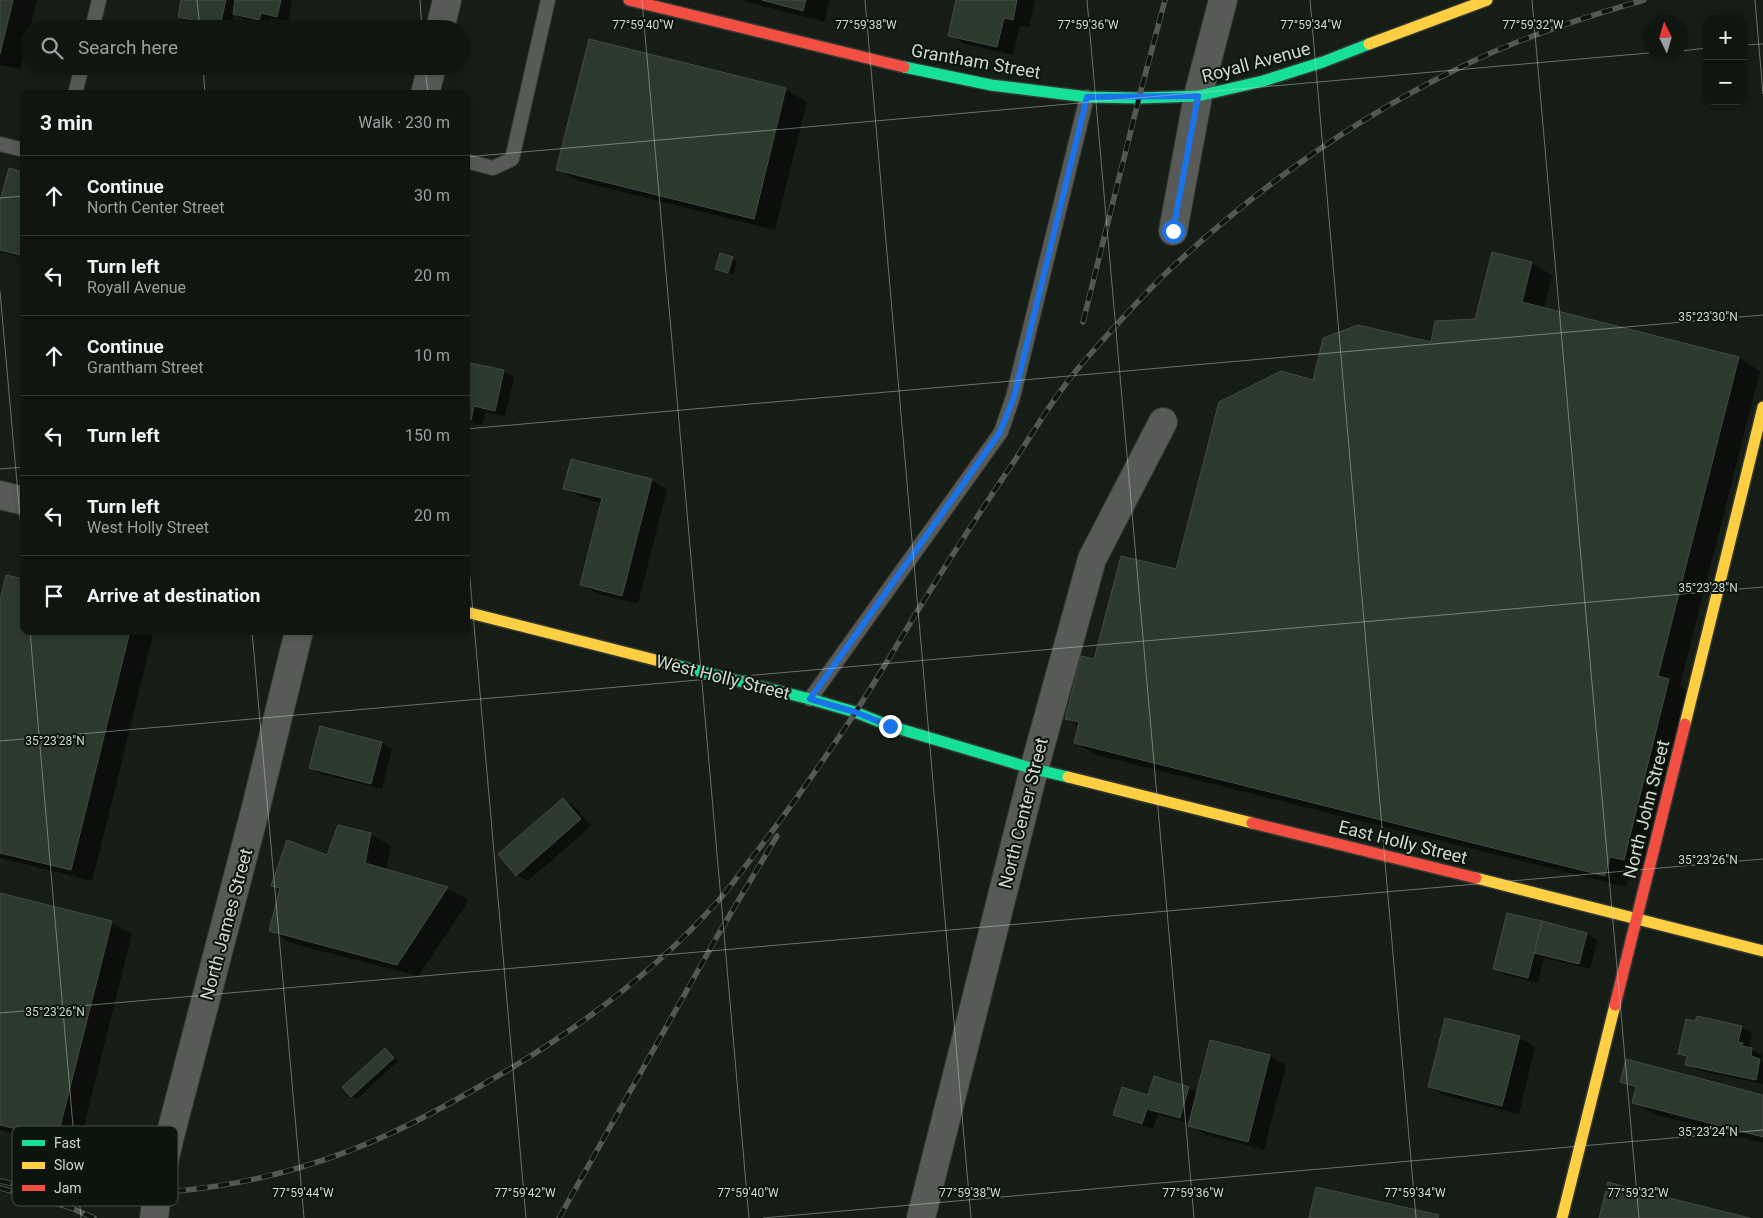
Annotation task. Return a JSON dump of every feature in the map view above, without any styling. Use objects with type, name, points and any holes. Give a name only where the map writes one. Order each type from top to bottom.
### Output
[{"type":"street","points":[[442,20],[447,0]]},
{"type":"street","name":"Grantham Street","points":[[629,0],[927,72],[991,85],[1087,97],[1114,98]]},
{"type":"street","points":[[1173,231],[1198,96],[1222,0]]},
{"type":"street","name":"Royall Avenue","points":[[1114,98],[1198,96],[1263,80],[1324,62],[1487,0]]},
{"type":"street","points":[[426,90],[430,75]]},
{"type":"street","name":"North John Street","points":[[1562,1218],[1638,918],[1763,407]]},
{"type":"street","name":"North Center Street","points":[[921,1218],[1034,769],[1092,559],[1163,422]]},
{"type":"street","points":[[0,495],[20,500]]},
{"type":"street","name":"West Holly Street","points":[[470,613],[810,699],[855,712],[890,726],[1034,769]]},
{"type":"street","name":"North James Street","points":[[173,1126],[256,807],[298,635]]},
{"type":"street","name":"East Holly Street","points":[[1034,769],[1763,950]]},
{"type":"lane","points":[[94,20],[100,0]]},
{"type":"lane","points":[[470,162],[493,168],[512,159],[548,0]]},
{"type":"lane","points":[[76,90],[80,75]]},
{"type":"lane","points":[[810,699],[1000,432],[1014,397],[1087,97]]},
{"type":"lane","points":[[0,144],[20,149]]},
{"type":"building","points":[[0,0],[13,0],[0,54]]},
{"type":"building","points":[[181,0],[226,0],[221,20],[192,20],[178,17]]},
{"type":"building","points":[[235,0],[281,0],[277,17],[261,13],[259,20],[233,14]]},
{"type":"building","points":[[762,0],[806,0],[803,11]]},
{"type":"building","points":[[956,0],[1017,0],[1013,20],[1004,18],[997,47],[948,36]]},
{"type":"building","points":[[589,39],[786,88],[754,219],[556,170]]},
{"type":"building","points":[[9,168],[20,171],[20,255],[0,250],[0,201]]},
{"type":"building","points":[[1492,252],[1532,262],[1522,302],[1739,357],[1658,676],[1669,679],[1624,860],[1610,857],[1605,876],[1074,743],[1079,722],[1065,719],[1081,656],[1094,659],[1121,556],[1176,569],[1219,402],[1281,371],[1313,380],[1323,338],[1358,325],[1431,342],[1435,321],[1475,319]]},
{"type":"building","points":[[720,253],[733,257],[728,273],[715,269]]},
{"type":"building","points":[[470,363],[504,370],[495,411],[474,406],[471,420]]},
{"type":"building","points":[[571,459],[652,479],[622,596],[580,585],[602,498],[563,489]]},
{"type":"building","points":[[6,575],[20,578],[20,635],[129,635],[71,870],[0,853],[0,600]]},
{"type":"building","points":[[320,726],[382,742],[371,784],[309,768]]},
{"type":"building","points":[[563,798],[581,819],[516,876],[498,854]]},
{"type":"building","points":[[338,825],[371,833],[365,863],[448,887],[397,965],[269,931],[280,888],[271,886],[287,840],[327,855]]},
{"type":"building","points":[[0,893],[112,921],[60,1126],[12,1126],[12,1128],[0,1125]]},
{"type":"building","points":[[1507,913],[1542,921],[1528,978],[1493,969]]},
{"type":"building","points":[[1542,921],[1587,933],[1579,964],[1534,953]]},
{"type":"building","points":[[1697,1016],[1742,1026],[1738,1042],[1743,1043],[1742,1046],[1752,1048],[1751,1056],[1760,1059],[1756,1080],[1685,1065],[1687,1056],[1678,1054],[1686,1019],[1695,1021]]},
{"type":"building","points":[[1445,1018],[1520,1036],[1502,1106],[1428,1087]]},
{"type":"building","points":[[1210,1040],[1270,1055],[1248,1142],[1188,1126]]},
{"type":"building","points":[[385,1048],[394,1058],[351,1097],[342,1087]]},
{"type":"building","points":[[1626,1059],[1763,1095],[1763,1137],[1632,1103],[1636,1087],[1620,1082]]},
{"type":"building","points":[[1154,1076],[1189,1087],[1180,1118],[1147,1109],[1142,1124],[1113,1115],[1122,1087],[1148,1095]]},
{"type":"building","points":[[1608,1182],[1645,1192],[1750,1218],[1599,1218]]},
{"type":"building","points":[[1316,1187],[1439,1215],[1438,1218],[1309,1218]]},
{"type":"railway","points":[[1083,322],[1165,0]]},
{"type":"railway","points":[[178,1191],[250,1180],[285,1172],[354,1149],[387,1135],[459,1098],[514,1066],[577,1025],[637,979],[718,901],[790,808],[877,679],[954,552],[1058,395],[1075,371],[1134,305],[1165,274],[1269,185],[1306,158],[1383,109],[1422,87],[1506,46],[1575,21],[1644,0]]},
{"type":"railway","points":[[559,1218],[719,933],[777,836]]},
{"type":"railway","points":[[0,1181],[12,1183]]},
{"type":"railway","points":[[0,1188],[12,1191]]},
{"type":"railway","points":[[65,1206],[94,1218]]},
{"type":"traffic: fast","points":[[904,67],[991,85],[1087,97],[1198,96],[1263,81],[1323,62],[1369,44]]},
{"type":"traffic: fast","points":[[675,665],[810,699],[855,712],[890,726],[1034,769],[1068,777]]},
{"type":"traffic: slow","points":[[1369,44],[1487,0]]},
{"type":"traffic: slow","points":[[1685,724],[1763,407]]},
{"type":"traffic: slow","points":[[470,613],[675,665]]},
{"type":"traffic: slow","points":[[1068,777],[1252,823]]},
{"type":"traffic: slow","points":[[1476,878],[1763,951]]},
{"type":"traffic: slow","points":[[1562,1218],[1615,1005]]},
{"type":"traffic: jam","points":[[629,0],[904,67]]},
{"type":"traffic: jam","points":[[1615,1005],[1685,724]]},
{"type":"traffic: jam","points":[[1252,823],[1476,878]]},
{"type":"route","points":[[890,726],[855,712],[810,699],[1000,432],[1014,397],[1087,97],[1198,96],[1173,231]]}]
